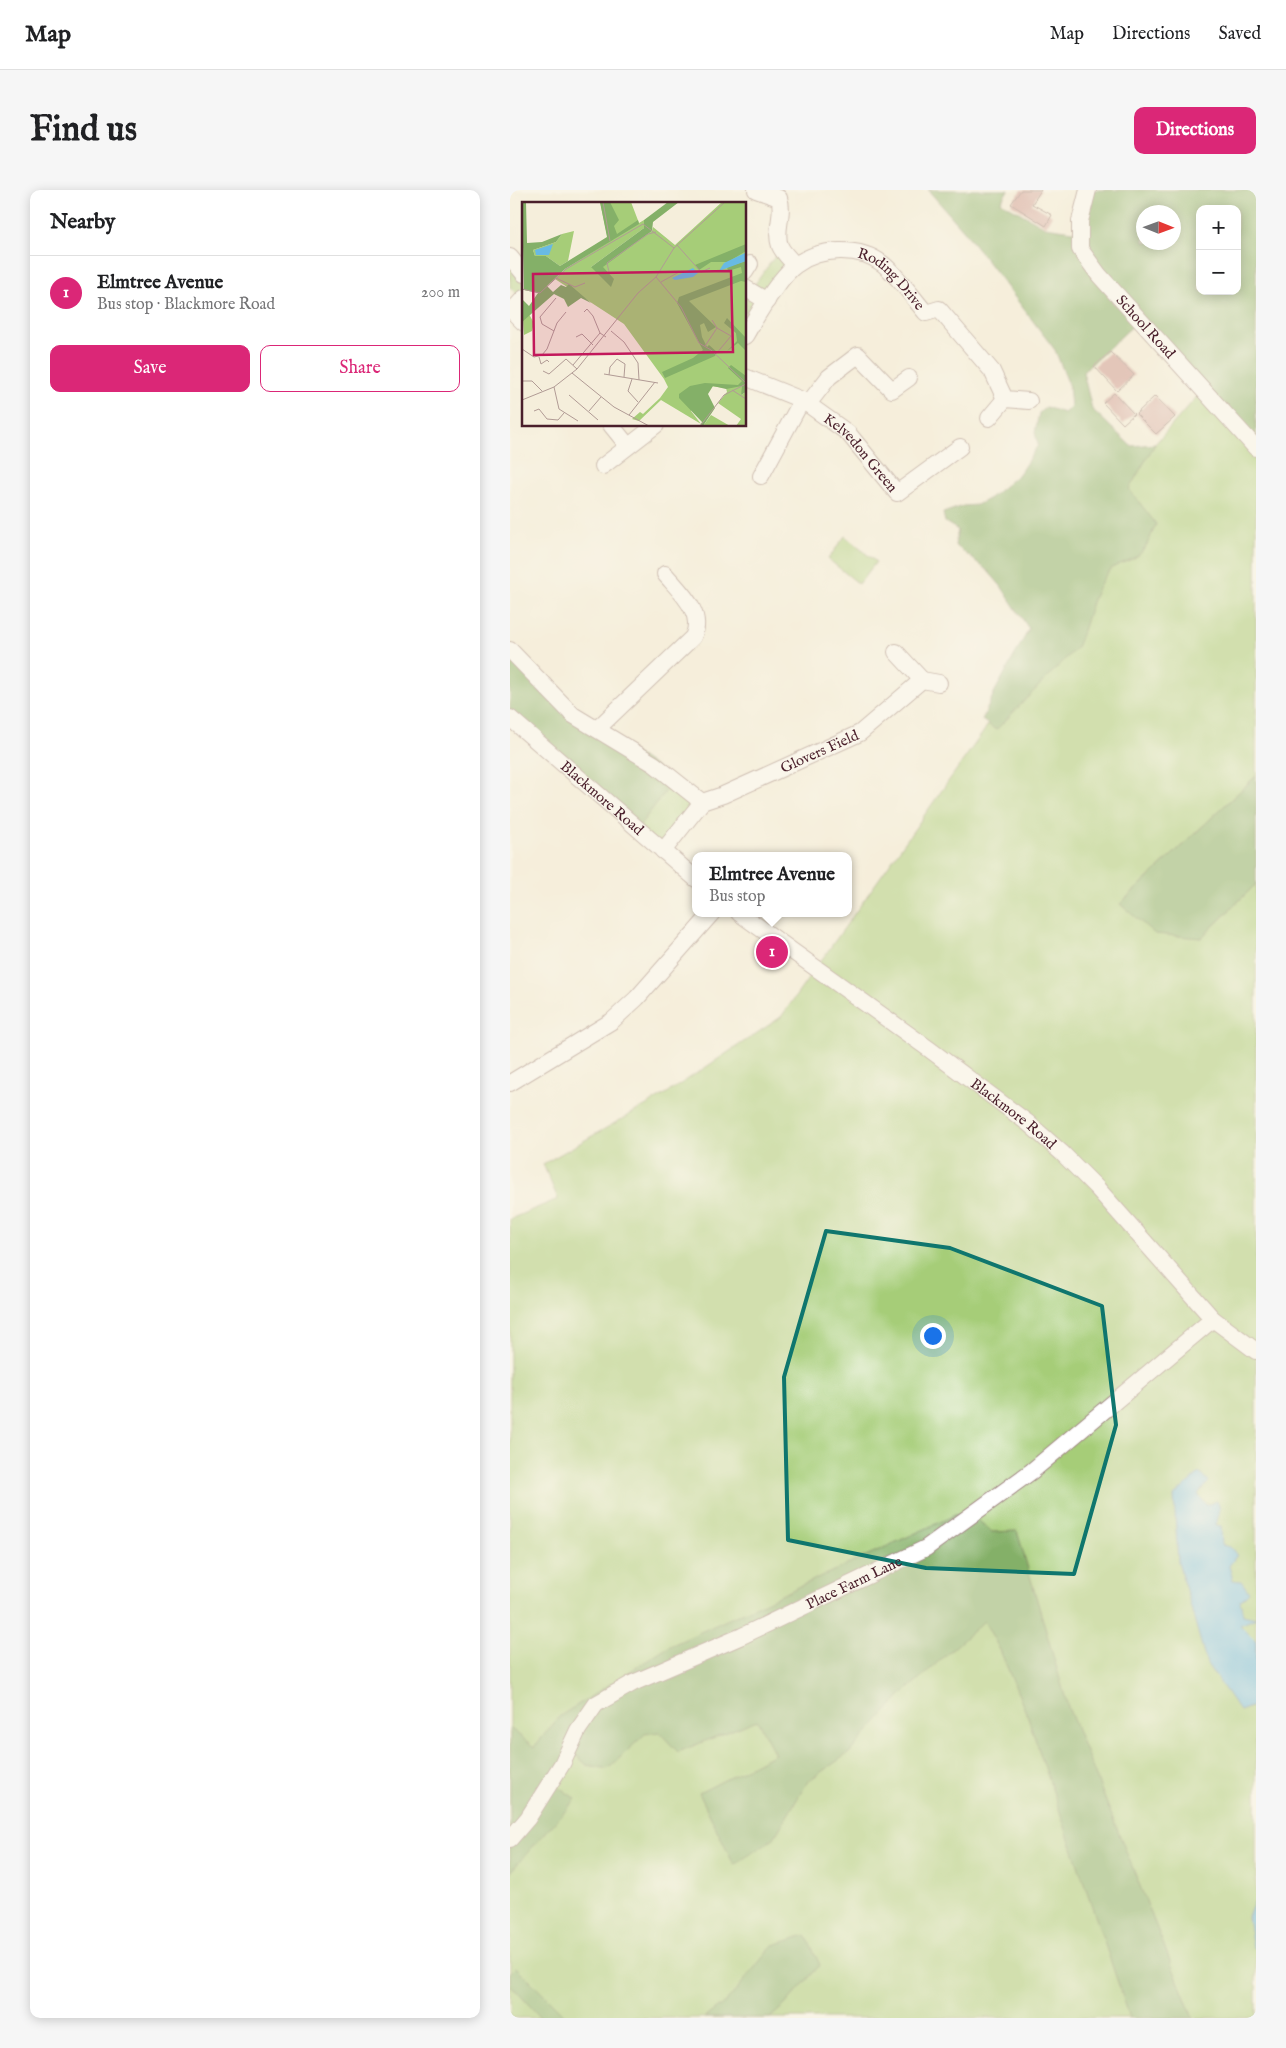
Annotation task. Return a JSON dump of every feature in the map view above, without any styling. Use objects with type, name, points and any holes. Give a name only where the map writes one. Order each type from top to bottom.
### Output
[{"type":"street","points":[[756,190],[779,198],[781,214],[778,237],[781,248],[795,265]]},
{"type":"street","name":"School Road","points":[[1088,190],[1080,221],[1080,249],[1099,276],[1256,448]]},
{"type":"street","name":"Roding Drive","points":[[746,334],[767,301],[795,265],[814,256],[855,252],[883,264],[926,313],[939,309],[966,338],[992,372],[1005,399]]},
{"type":"street","points":[[510,258],[522,272]]},
{"type":"street","points":[[746,289],[767,301]]},
{"type":"street","points":[[522,300],[512,311],[522,322]]},
{"type":"street","name":"Kelvedon Green","points":[[761,476],[805,402],[829,377],[858,355],[892,390],[909,378]]},
{"type":"street","name":"Kelvedon Green","points":[[746,377],[805,402],[848,434],[897,493],[960,447]]},
{"type":"street","points":[[989,418],[1005,399],[1029,401]]},
{"type":"street","points":[[612,426],[628,446]]},
{"type":"street","points":[[603,466],[655,426]]},
{"type":"street","points":[[597,730],[693,637],[697,629],[698,620],[689,602],[665,574]]},
{"type":"street","points":[[510,650],[573,716],[654,764],[702,802],[663,851]]},
{"type":"street","points":[[896,652],[922,680],[939,683]]},
{"type":"street","name":"Glovers Field","points":[[702,802],[723,795],[860,734],[922,680]]},
{"type":"street","name":"Blackmore Road","points":[[510,718],[692,876]]},
{"type":"street","points":[[510,1083],[612,1021],[637,998],[708,917]]},
{"type":"street","name":"Blackmore Road","points":[[744,917],[1028,1123],[1097,1188],[1212,1319],[1256,1351]]},
{"type":"street","name":"Place Farm Lane","points":[[510,1839],[532,1811],[562,1764],[578,1730],[596,1704],[633,1683],[742,1636],[926,1548],[1032,1472],[1212,1319]]},
{"type":"highlighted area","points":[[826,1231],[950,1248],[1102,1306],[1116,1425],[1074,1574],[926,1568],[788,1540],[784,1377]]},
{"type":"green space","points":[[928,190],[1008,190],[1001,202],[1045,227],[1080,232],[1089,190],[1256,190],[1256,442],[1139,320],[1083,372],[1092,409],[1131,446],[1155,444],[1129,489],[1156,524],[1141,553],[1111,569],[1104,577],[1094,596],[1077,647],[996,730],[982,720],[995,691],[1029,629],[1001,586],[988,571],[955,545],[958,530],[945,522],[943,513],[963,506],[977,505],[990,498],[1019,474],[1038,445],[1035,432],[1039,413],[1046,407],[1064,413],[1071,407],[1069,385],[1055,350],[965,232]]},
{"type":"green space","points":[[781,248],[795,265],[746,335],[746,297]]},
{"type":"green space","points":[[510,257],[522,272],[522,300],[510,287]]},
{"type":"green space","points":[[1203,390],[1256,442],[1256,776],[1120,904],[1201,938],[1256,884],[1256,2018],[510,2018],[510,1219],[558,1199],[543,1164],[664,1095],[781,1017],[984,731],[1155,444]]},
{"type":"green space","points":[[845,536],[876,562],[859,584],[828,559]]},
{"type":"green space","points":[[510,650],[550,692],[674,780],[637,829],[510,718]]},
{"type":"green space","points":[[1256,776],[1256,884],[1201,938],[1155,934],[1120,904]]},
{"type":"green space","points":[[674,780],[702,802],[663,851],[637,829]]},
{"type":"green space","points":[[966,1510],[992,1532],[1017,1531],[1068,1707],[1193,2018],[1130,2018],[1027,1715],[1000,1650],[984,1621],[900,1696],[849,1753],[808,1781],[774,1838],[734,1865],[699,1793],[775,1754],[757,1720],[678,1752],[659,1732],[645,1734],[608,1769],[587,1765],[576,1755],[562,1764],[551,1782],[576,1799],[510,1872],[510,1728],[534,1747],[560,1716],[670,1646]]},
{"type":"green space","points":[[806,1935],[820,1965],[785,2005],[770,2018],[704,2018],[729,1999],[773,1945]]},
{"type":"green space","points":[[516,1967],[567,2018],[541,2018],[510,1984],[510,1973]]},
{"type":"water","points":[[1199,1473],[1209,1481],[1198,1494],[1206,1505],[1217,1501],[1220,1509],[1216,1525],[1221,1526],[1222,1545],[1230,1547],[1237,1555],[1229,1566],[1233,1580],[1241,1581],[1249,1592],[1240,1601],[1243,1615],[1256,1618],[1240,1625],[1256,1641],[1256,1705],[1240,1711],[1207,1664],[1178,1562],[1174,1496]]},
{"type":"water","points":[[1254,1902],[1256,1902],[1256,1948],[1253,1948],[1248,1917]]},
{"type":"building","points":[[1021,190],[1041,190],[1032,204],[1052,215],[1046,226],[1011,204]]},
{"type":"building","points":[[1110,352],[1134,375],[1117,391],[1094,366]]},
{"type":"building","points":[[1114,393],[1134,414],[1123,424],[1103,403]]},
{"type":"building","points":[[1155,396],[1175,417],[1156,434],[1136,414]]},
{"type":"place","name":"Elmtree Avenue","points":[[772,952]]}]
